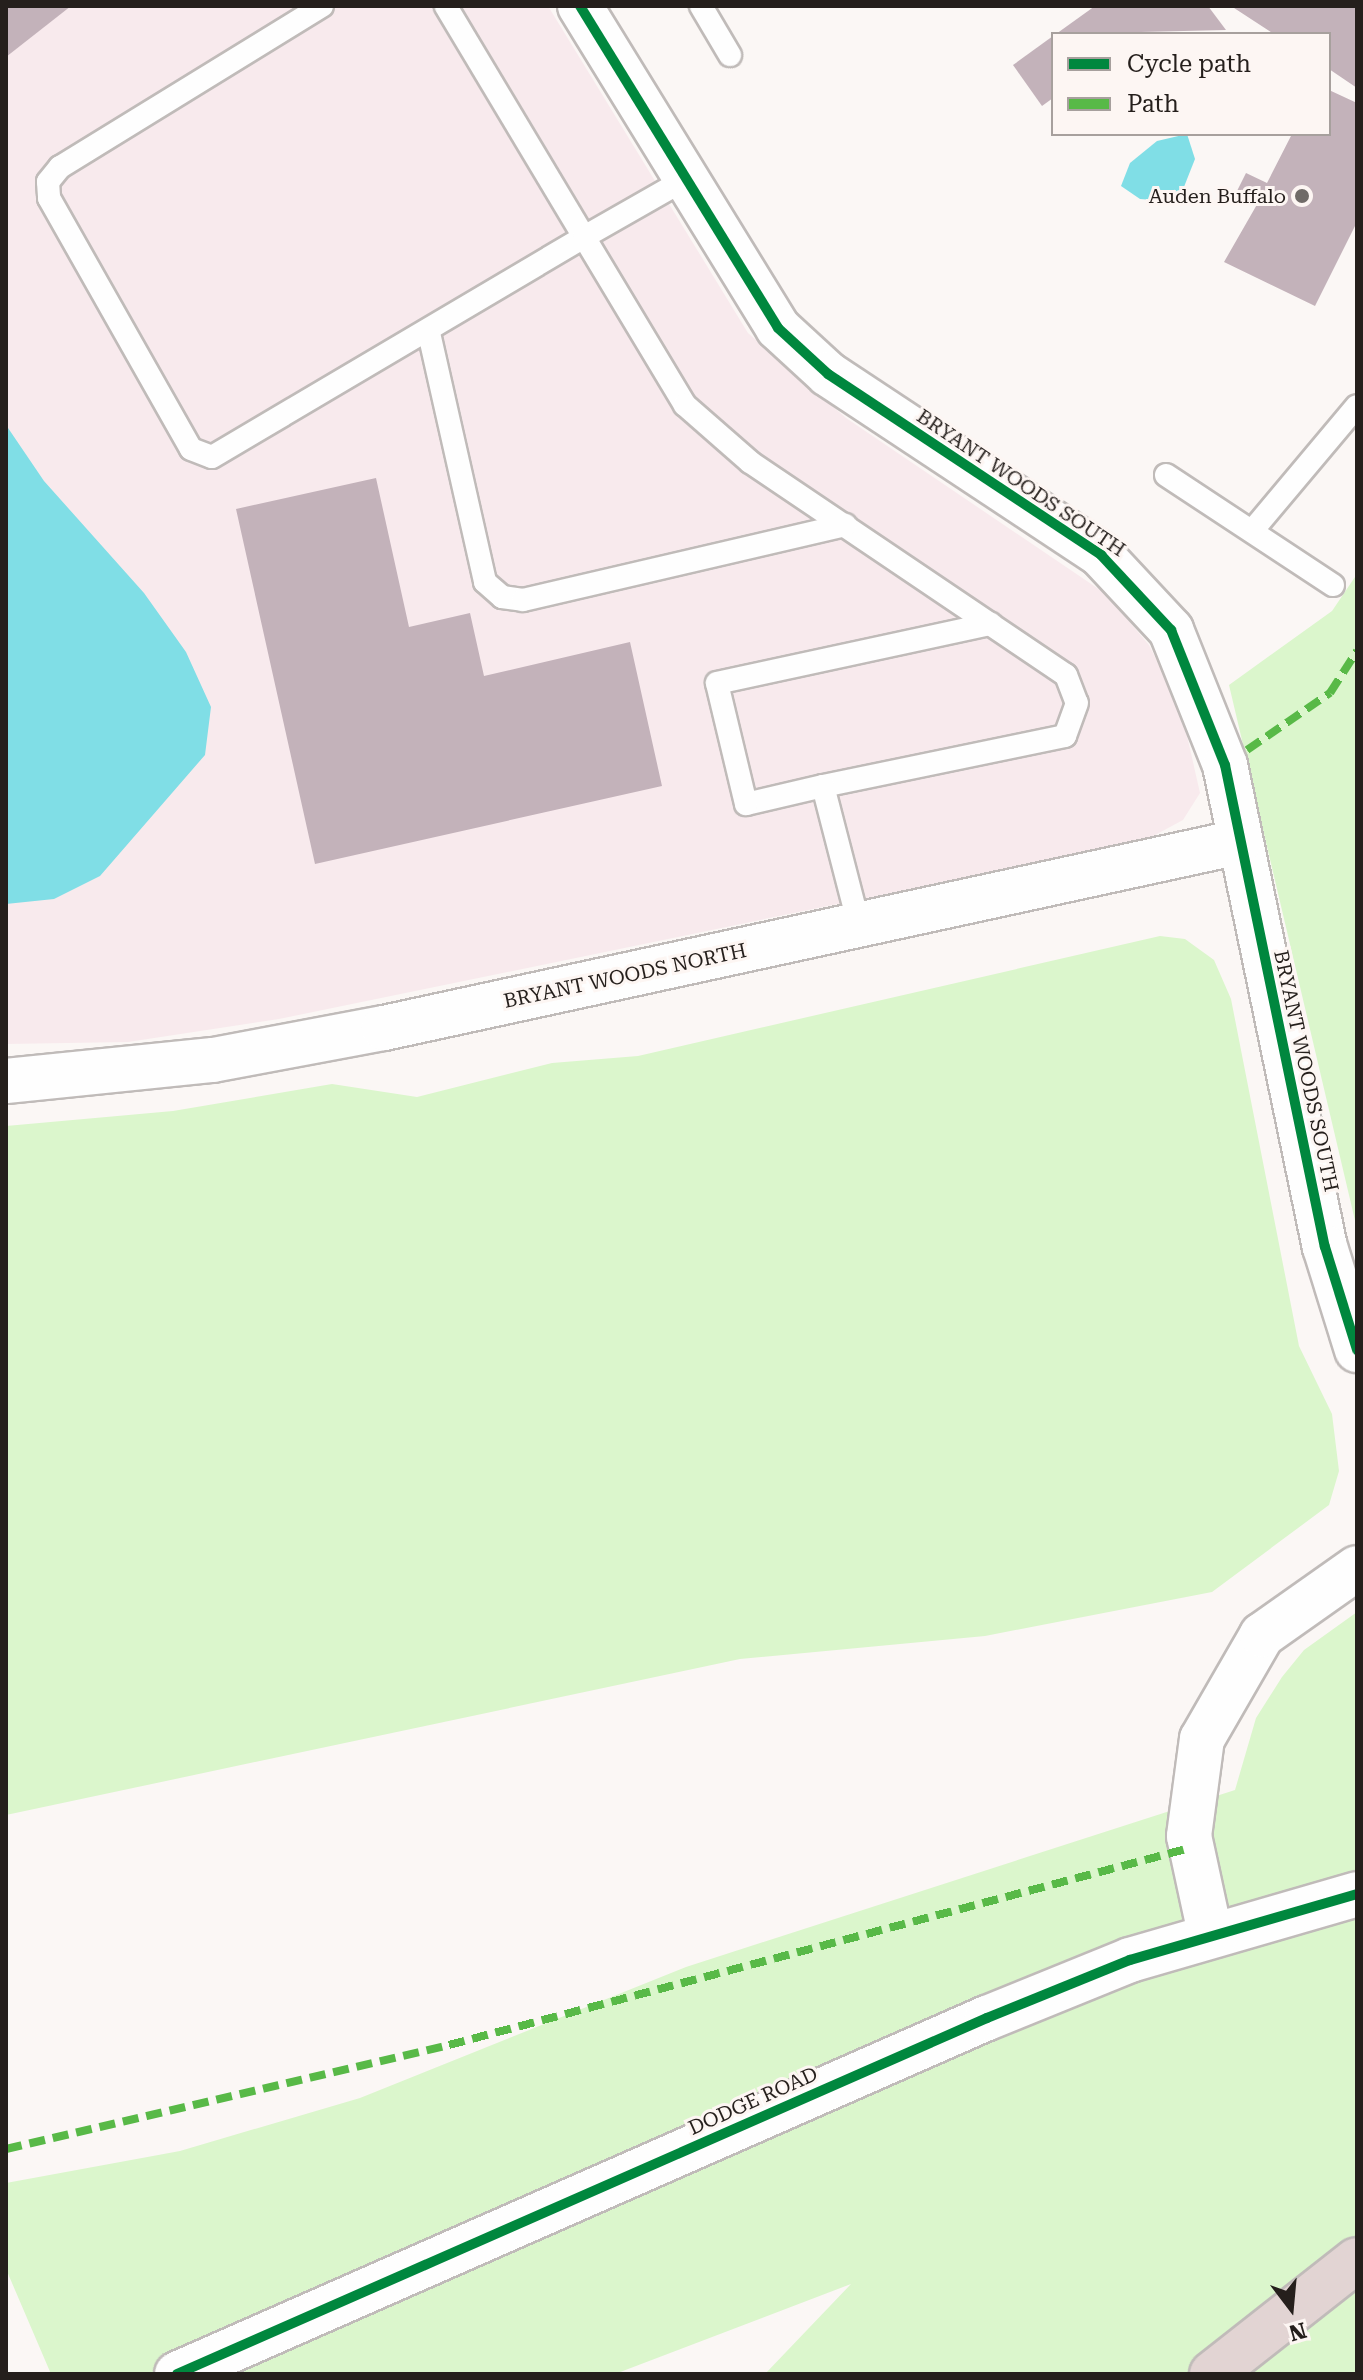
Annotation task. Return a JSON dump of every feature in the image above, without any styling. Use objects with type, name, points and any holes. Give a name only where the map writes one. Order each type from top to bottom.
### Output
[{"type":"highway","points":[[1212,2374],[1357,2260]]},
{"type":"street","name":"BRYANT WOODS SOUTH","points":[[580,6],[749,287],[803,353],[1101,555],[1160,613],[1205,702],[1239,842],[1325,1247],[1357,1350]]},
{"type":"street","name":"BRYANT WOODS NORTH","points":[[6,1081],[244,1055],[1239,842]]},
{"type":"street","points":[[1210,1933],[1189,1836],[1202,1739],[1262,1635],[1357,1568]]},
{"type":"street","name":"DODGE ROAD","points":[[177,2374],[987,2018],[1210,1933],[1357,1894]]},
{"type":"lane","points":[[322,6],[60,167],[48,182],[49,198],[191,449],[212,457],[429,333],[584,237],[684,180]]},
{"type":"lane","points":[[446,6],[685,405],[750,462],[845,525],[991,624],[1066,675],[1077,703],[1076,722],[1065,736],[746,804],[717,683],[991,624]]},
{"type":"lane","points":[[701,6],[730,55]]},
{"type":"lane","points":[[429,333],[485,582],[502,597],[523,600],[845,525]]},
{"type":"lane","points":[[1252,531],[1357,406]]},
{"type":"lane","points":[[1166,475],[1333,585]]},
{"type":"lane","points":[[823,786],[859,925]]},
{"type":"shaded area","points":[[6,6],[548,6],[748,333],[846,418],[1106,594],[1149,645],[1181,709],[1200,793],[1183,820],[1144,841],[279,1019],[128,1042],[6,1044]]},
{"type":"green space","points":[[1357,574],[1357,1229],[1229,685],[1332,611]]},
{"type":"green space","points":[[1160,936],[1185,939],[1214,960],[1231,999],[1299,1346],[1332,1414],[1339,1471],[1329,1505],[1212,1592],[985,1636],[740,1659],[6,1815],[6,1126],[173,1111],[332,1084],[417,1097],[552,1063],[638,1056]]},
{"type":"green space","points":[[1357,1612],[1357,2374],[765,2374],[851,2284],[615,2374],[51,2374],[6,2269],[6,2183],[180,2151],[360,2098],[686,1967],[1235,1790],[1256,1718],[1282,1677],[1304,1650]]},
{"type":"water","points":[[1188,136],[1195,159],[1178,202],[1140,199],[1121,186],[1130,163],[1157,141]]},
{"type":"water","points":[[6,425],[44,481],[144,593],[186,652],[211,707],[205,755],[100,876],[54,899],[6,904]]},
{"type":"building","points":[[6,6],[71,6],[6,57]]},
{"type":"building","points":[[1095,6],[1208,6],[1226,30],[1141,32],[1059,32]]},
{"type":"building","points":[[1231,6],[1357,6],[1357,88],[1331,70],[1331,32],[1271,32]]},
{"type":"building","points":[[1051,37],[1051,99],[1042,106],[1013,65]]},
{"type":"building","name":"Auden Buffalo","points":[[1331,91],[1357,103],[1357,222],[1315,306],[1224,262],[1259,201],[1237,191],[1246,173],[1267,183],[1291,136],[1331,136]]},
{"type":"building","points":[[376,478],[409,627],[470,613],[484,676],[630,642],[662,786],[315,864],[236,509]]},
{"type":"marked path","points":[[1247,750],[1330,693],[1357,651]]},
{"type":"marked path","points":[[6,2149],[449,2045],[1190,1848]]},
{"type":"cycle path","points":[[580,6],[778,328],[828,374],[1101,555],[1171,630],[1225,765],[1325,1247],[1357,1350]]},
{"type":"cycle path","points":[[177,2374],[987,2018],[1130,1960],[1357,1894]]},
{"type":"place","name":"Auden Buffalo","points":[[1302,196]]}]
